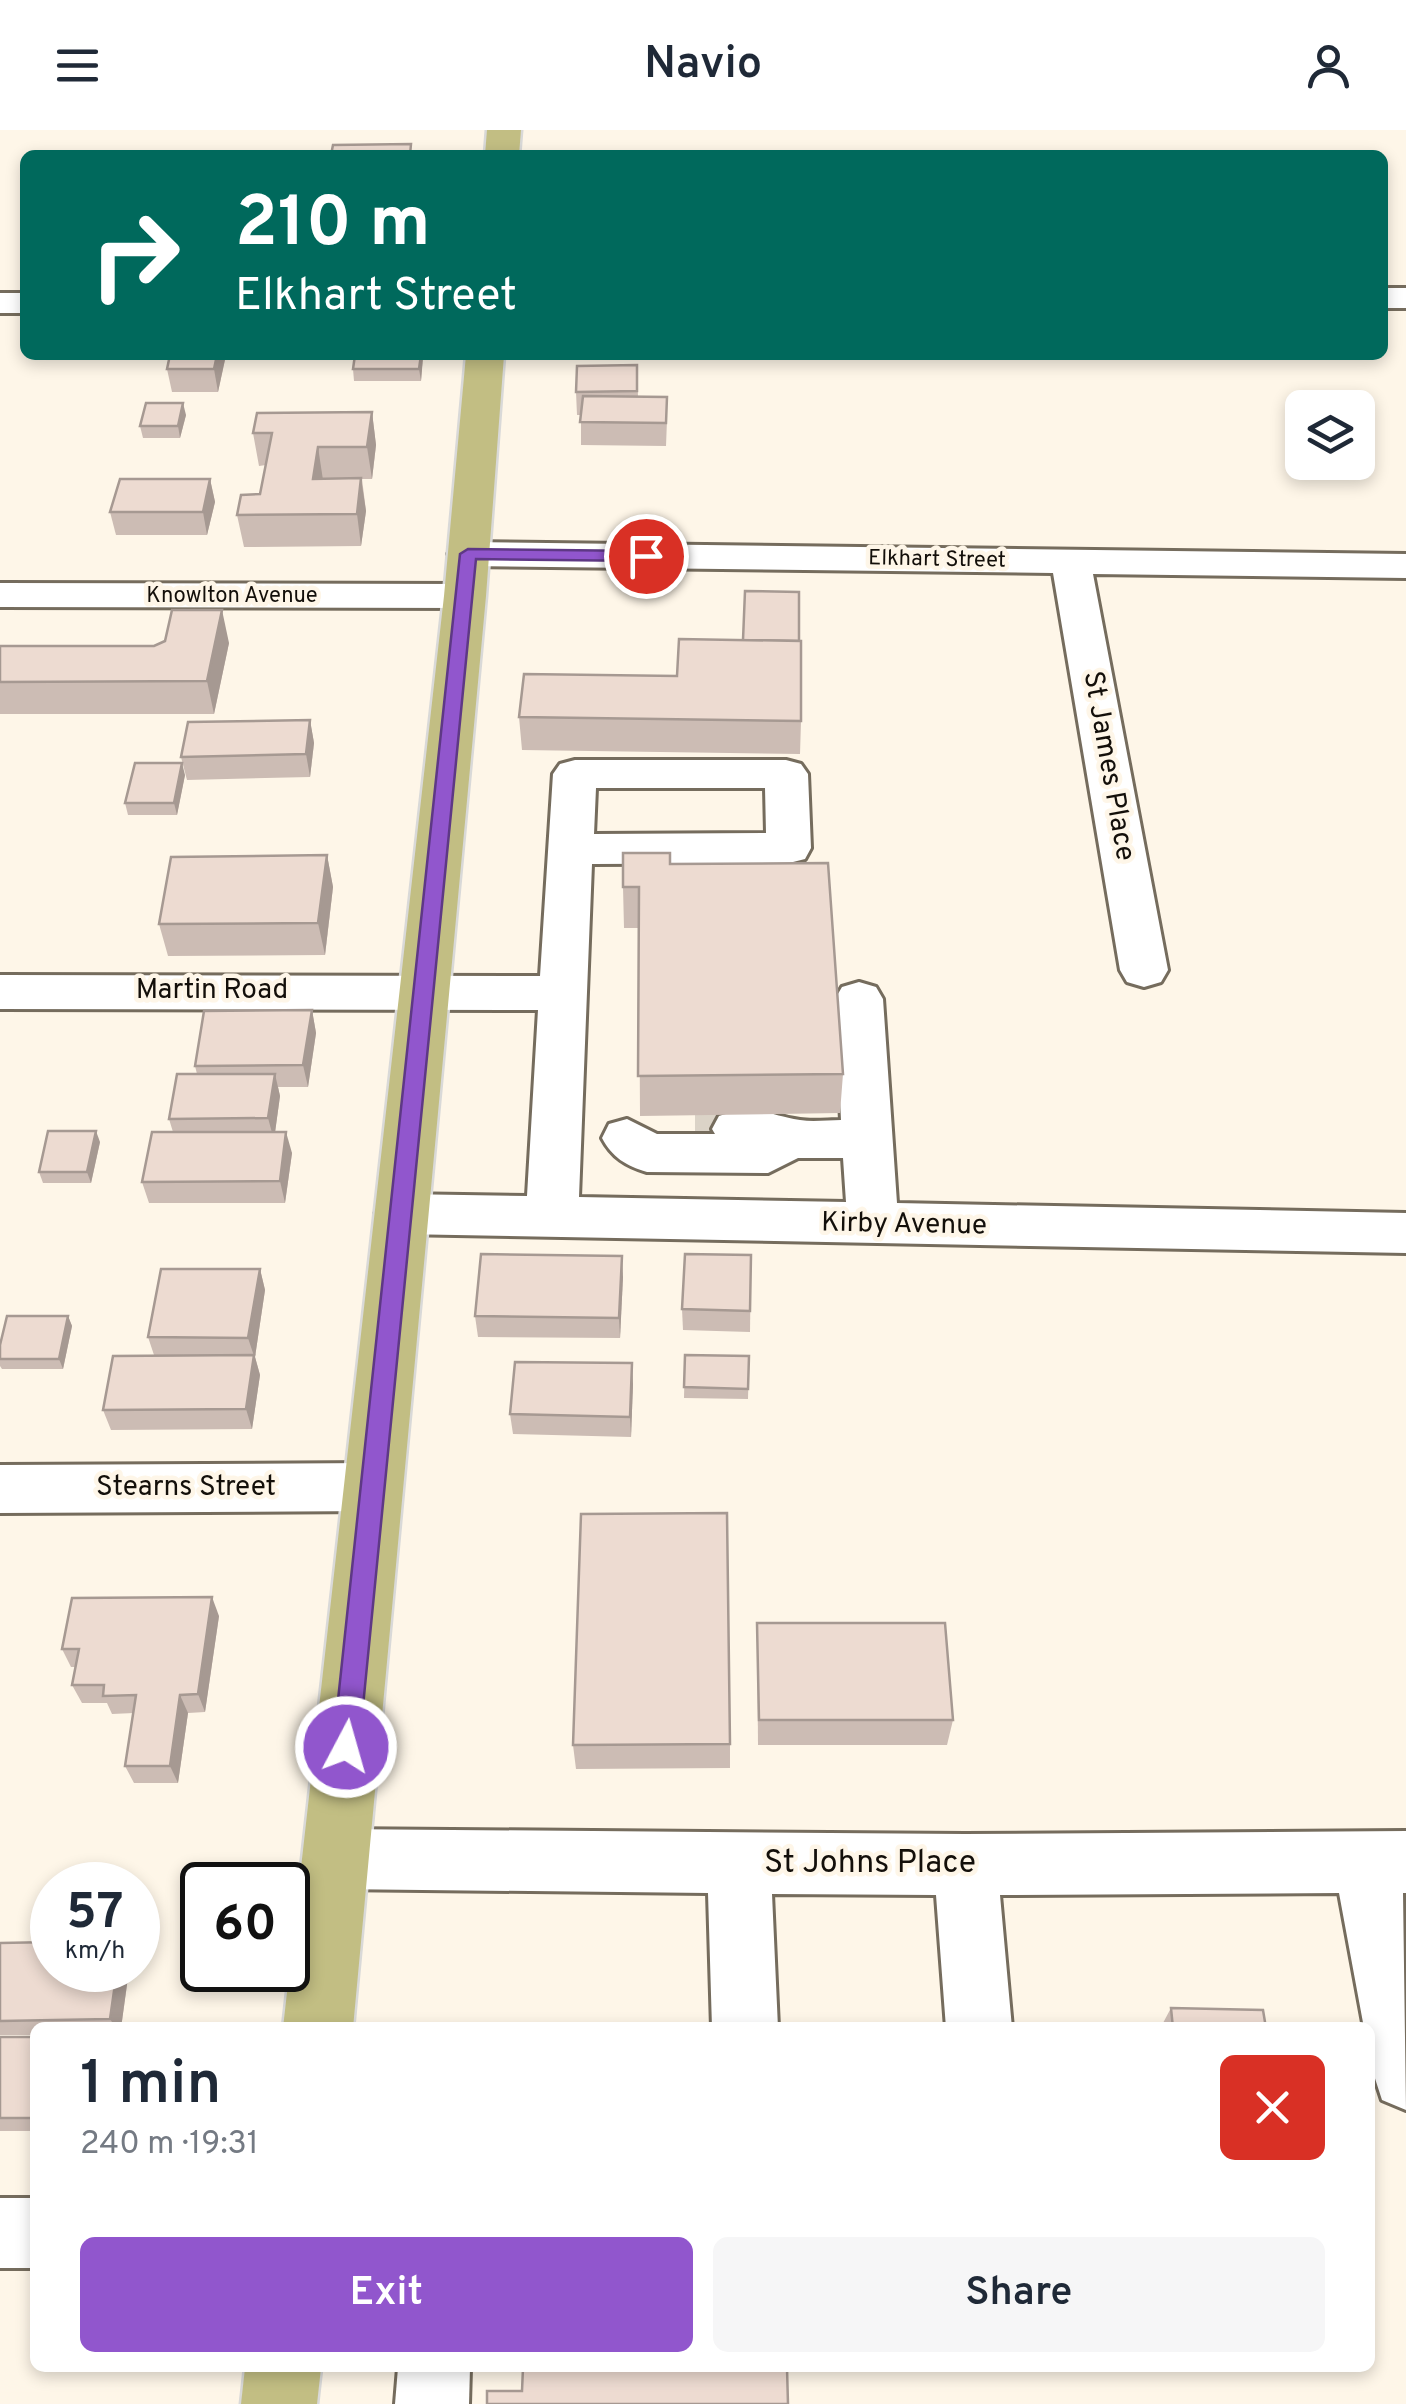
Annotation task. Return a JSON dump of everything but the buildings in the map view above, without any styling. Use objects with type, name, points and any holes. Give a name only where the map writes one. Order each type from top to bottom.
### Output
[{"type":"main road","points":[[319,2022],[467,575],[485,360]]},
{"type":"main road","points":[[279,2404],[283,2372]]},
{"type":"street","name":"Elkhart Street","points":[[467,575],[1071,562],[1406,566]]},
{"type":"street","name":"St James Place","points":[[1071,562],[1144,970]]},
{"type":"street","name":"Knowlton Avenue","points":[[0,595],[467,575]]},
{"type":"street","points":[[552,1218],[562,992],[570,849],[575,774],[786,774],[789,848],[570,849]]},
{"type":"street","name":"Martin Road","points":[[0,992],[562,992]]},
{"type":"street","points":[[859,999],[873,1224]]},
{"type":"street","points":[[556,1139],[627,1138],[652,1129],[769,1129],[792,1139],[867,1139]]},
{"type":"street","points":[[627,1138],[647,1153],[734,1154],[768,1154],[792,1139]]},
{"type":"street","name":"Kirby Avenue","points":[[401,1214],[1406,1233]]},
{"type":"street","name":"Stearns Street","points":[[0,1489],[373,1487]]},
{"type":"street","name":"St Johns Place","points":[[335,1859],[965,1865],[1386,1862]]},
{"type":"street","points":[[1386,1862],[1406,2076]]},
{"type":"street","points":[[739,1863],[745,2022]]},
{"type":"street","points":[[965,1865],[978,2022]]},
{"type":"street","points":[[0,2233],[30,2232]]},
{"type":"street","points":[[432,2404],[434,2372]]},
{"type":"tunnel","points":[[695,1129],[737,1129]]},
{"type":"route","points":[[346,1747],[468,554],[646,556]]}]
